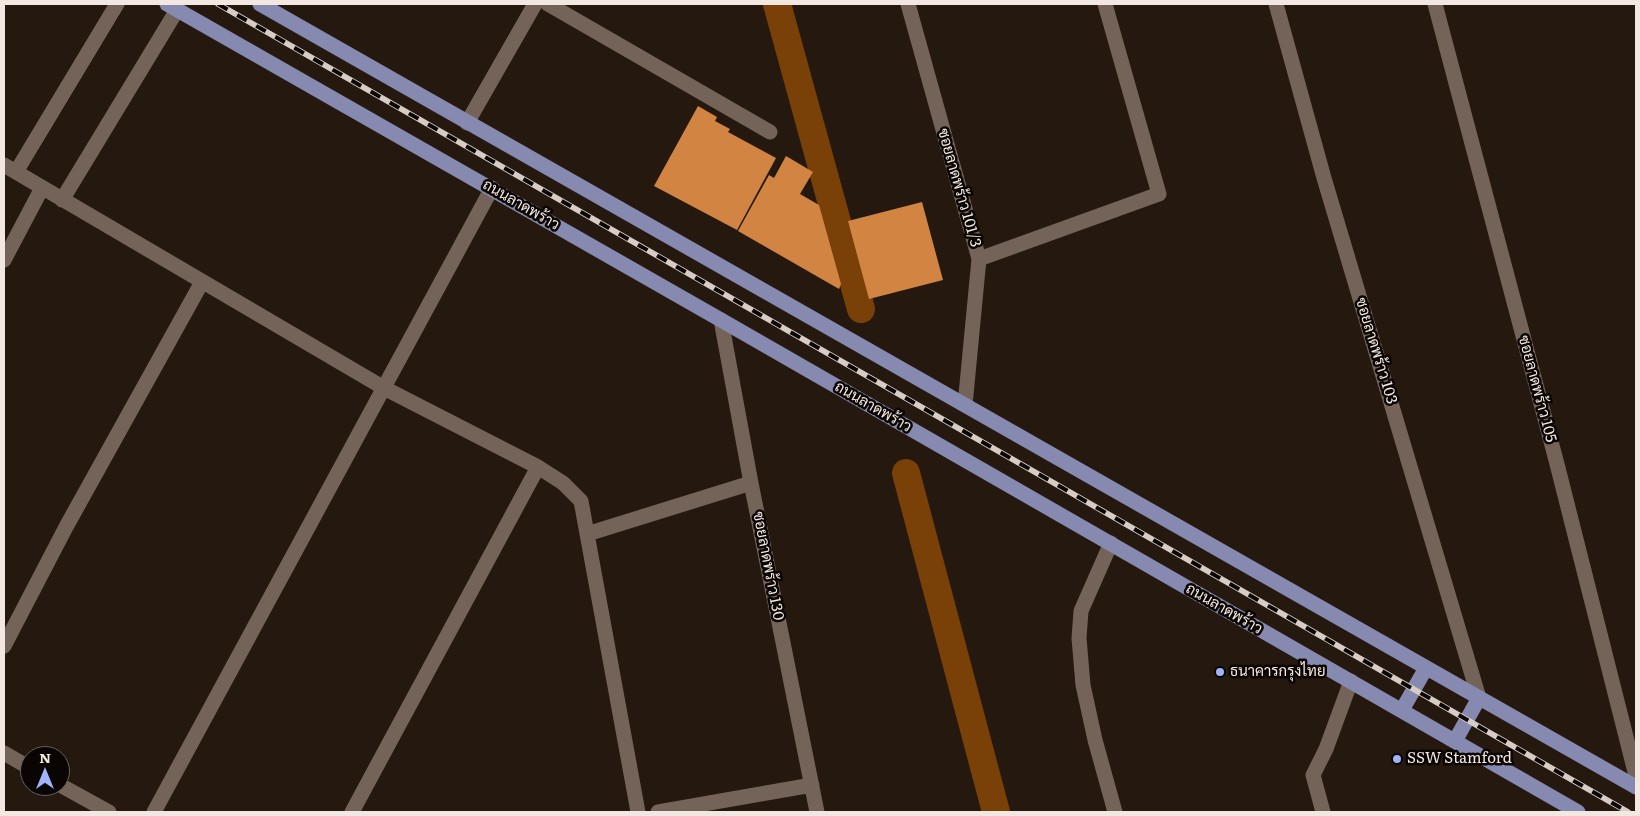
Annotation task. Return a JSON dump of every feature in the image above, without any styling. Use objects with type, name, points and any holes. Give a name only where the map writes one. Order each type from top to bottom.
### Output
[{"type":"main road","points":[[260,4],[1636,787]]},
{"type":"main road","name":"ถนนลาดพร้าว","points":[[172,7],[492,188],[1578,812]]},
{"type":"main road","points":[[1402,710],[1426,668]]},
{"type":"main road","points":[[1455,741],[1479,698]]},
{"type":"street","points":[[117,4],[10,169],[384,388],[538,467],[563,483],[581,501],[638,812]]},
{"type":"street","points":[[467,123],[534,4]]},
{"type":"street","points":[[548,4],[770,132]]},
{"type":"street","name":"ซอยลาดพร้าว 101/3","points":[[908,4],[980,259],[965,406]]},
{"type":"street","points":[[980,259],[1159,194],[1105,4]]},
{"type":"street","name":"ซอยลาดพร้าว 103","points":[[1276,4],[1324,178],[1479,698]]},
{"type":"street","name":"ซอยลาดพร้าว 105","points":[[1435,4],[1557,464],[1636,776]]},
{"type":"street","points":[[62,200],[172,7]]},
{"type":"street","points":[[4,260],[42,188]]},
{"type":"street","points":[[154,812],[492,188]]},
{"type":"street","points":[[4,646],[66,527],[202,282]]},
{"type":"street","name":"ซอยลาดพร้าว 130","points":[[722,320],[751,483],[817,812]]},
{"type":"street","points":[[352,812],[538,467]]},
{"type":"street","points":[[587,534],[751,483]]},
{"type":"street","points":[[1110,543],[1081,611],[1079,638],[1083,685],[1093,731],[1115,812]]},
{"type":"street","points":[[1323,812],[1313,775],[1326,749],[1351,681]]},
{"type":"street","points":[[4,753],[20,762]]},
{"type":"street","points":[[658,812],[812,786]]},
{"type":"street","points":[[70,791],[109,812]]},
{"type":"building","points":[[698,106],[717,117],[715,121],[730,129],[728,132],[776,158],[737,230],[654,186]]},
{"type":"building","points":[[786,156],[813,172],[800,194],[819,205],[841,284],[839,289],[738,231],[769,175],[774,178]]},
{"type":"building","points":[[922,202],[943,280],[869,299],[848,221]]},
{"type":"waterway","points":[[777,4],[861,309]]},
{"type":"waterway","points":[[906,473],[996,812]]},
{"type":"railway","points":[[218,4],[1628,812]]},
{"type":"place","name":"ธนาคารกรุงไทย","points":[[1220,672]]},
{"type":"place","name":"SSW Stamford","points":[[1397,759]]}]
